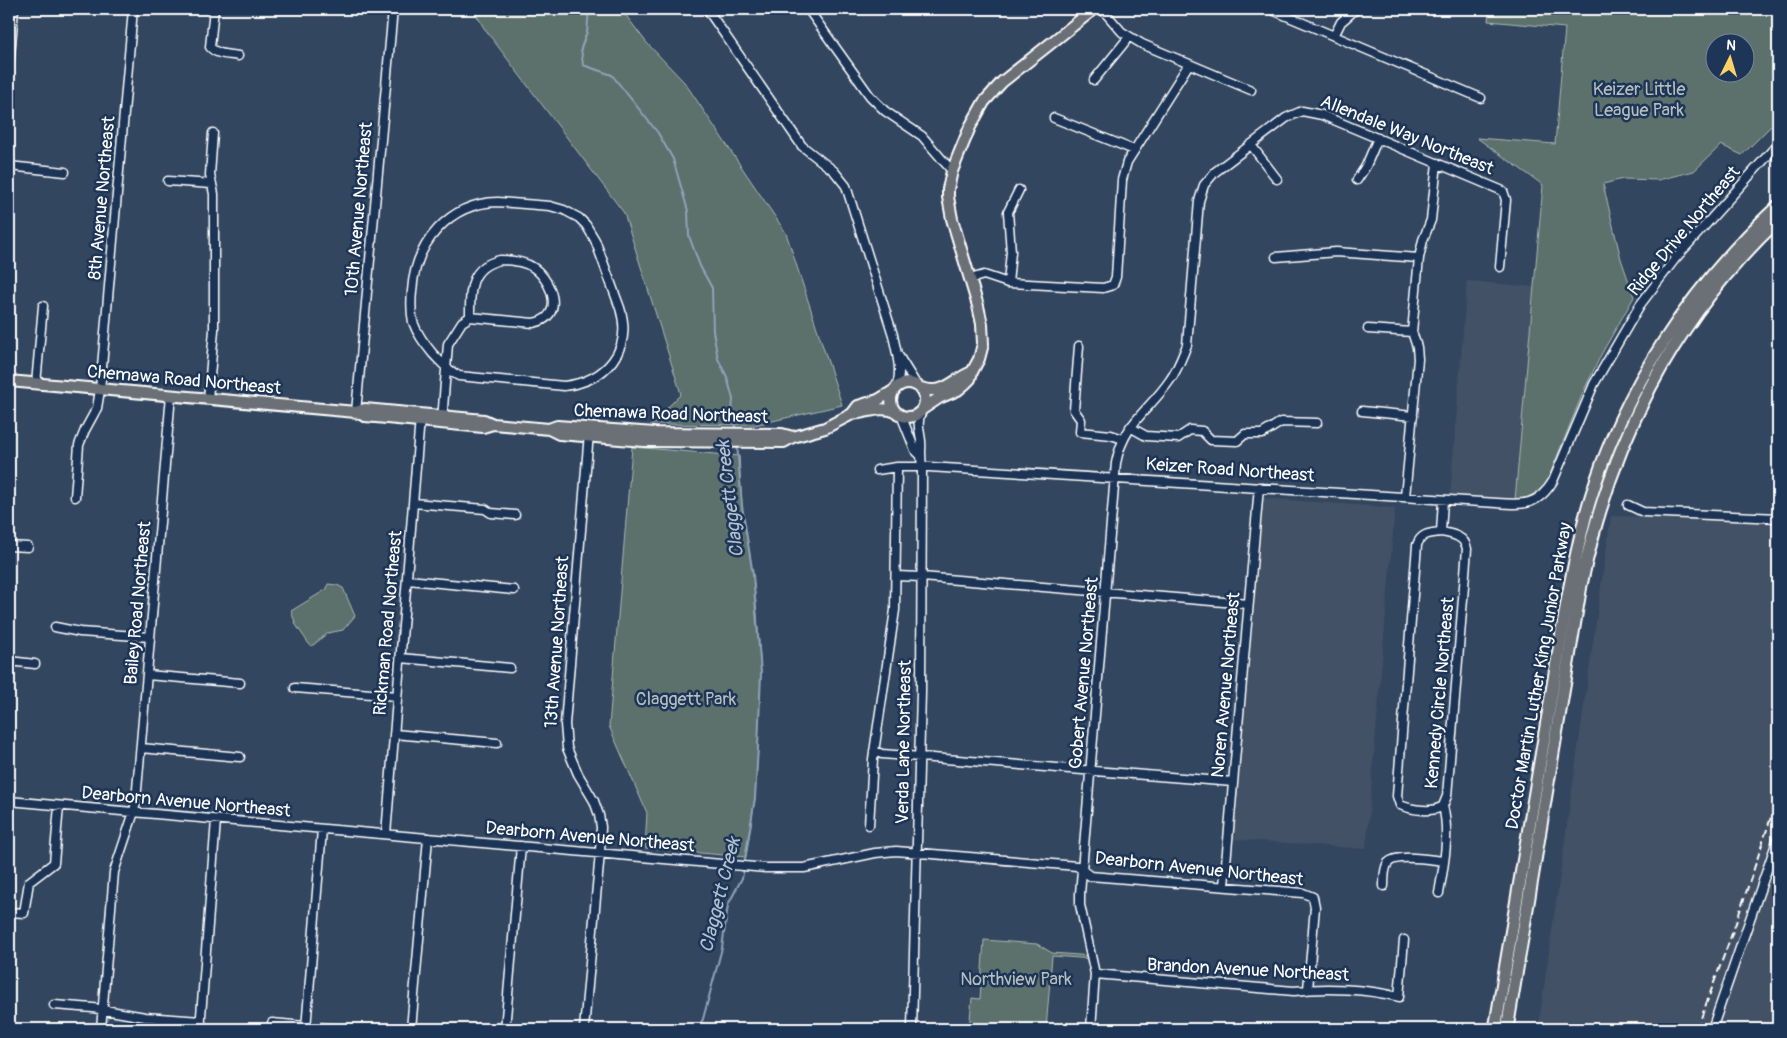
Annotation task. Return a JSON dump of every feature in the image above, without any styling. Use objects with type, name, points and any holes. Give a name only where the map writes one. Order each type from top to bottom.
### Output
[{"type":"highway","name":"Doctor Martin Luther King Junior Parkway","points":[[1495,1029],[1568,596],[1580,539],[1595,486],[1624,414],[1645,372],[1668,334],[1706,282],[1747,236],[1778,206]]},
{"type":"highway","name":"Doctor Martin Luther King Junior Parkway","points":[[1507,1029],[1578,603],[1592,535],[1604,493],[1642,403],[1690,320],[1714,290],[1778,220]]},
{"type":"main road","points":[[972,372],[942,389],[930,390],[906,383],[895,389],[891,402],[898,414],[911,417],[939,398],[958,390],[970,379],[979,359],[984,339],[982,324],[949,206],[948,188],[952,171],[970,127],[990,95],[1002,82],[1094,9]]},
{"type":"main road","name":"Chemawa Road Northeast","points":[[9,381],[356,412],[365,416],[442,419],[483,427],[493,424],[549,429],[557,426],[644,441],[724,438],[767,439],[784,442],[793,437],[825,428],[852,414],[864,413],[880,408],[890,409],[898,414]]},
{"type":"main road","points":[[919,386],[926,397],[922,410]]},
{"type":"main road","name":"Chemawa Road Northeast","points":[[852,414],[858,406],[878,400],[895,389]]},
{"type":"street","points":[[9,68],[14,9]]},
{"type":"street","name":"8th Avenue Northeast","points":[[75,497],[79,445],[97,408],[100,390],[133,9]]},
{"type":"street","points":[[214,9],[210,47],[219,53],[238,56]]},
{"type":"street","name":"10th Avenue Northeast","points":[[356,412],[393,9]]},
{"type":"street","points":[[707,9],[802,146],[834,171],[846,186],[898,355],[899,378],[895,389]]},
{"type":"street","points":[[808,9],[870,96],[885,110],[922,136],[952,171]]},
{"type":"street","points":[[1102,9],[1116,26],[1129,37],[1251,90]]},
{"type":"street","points":[[1270,9],[1481,98]]},
{"type":"street","points":[[1334,36],[1341,22],[1356,9]]},
{"type":"street","points":[[1094,80],[1129,37]]},
{"type":"street","points":[[970,279],[984,275],[1008,282],[1103,288],[1113,284],[1116,277],[1122,180],[1127,162],[1189,64]]},
{"type":"street","name":"Allendale Way Northeast","points":[[1114,478],[1118,453],[1123,439],[1130,427],[1170,380],[1179,366],[1187,345],[1201,191],[1207,180],[1215,172],[1286,118],[1302,111],[1322,114],[1503,191],[1506,200],[1500,267]]},
{"type":"street","points":[[1054,118],[1134,150]]},
{"type":"street","points":[[208,398],[214,312],[214,194],[210,175],[213,133]]},
{"type":"street","points":[[1357,180],[1366,166],[1378,138]]},
{"type":"street","name":"Ridge Drive Northeast","points":[[1536,500],[1544,495],[1553,481],[1594,384],[1640,305],[1675,259],[1778,144]]},
{"type":"street","points":[[1250,145],[1277,179]]},
{"type":"street","points":[[1405,497],[1418,359],[1417,347],[1412,332],[1419,258],[1423,240],[1431,220],[1438,163]]},
{"type":"street","points":[[9,166],[65,172]]},
{"type":"street","points":[[168,181],[212,184]]},
{"type":"street","points":[[1008,282],[1011,252],[1008,212],[1019,190]]},
{"type":"street","points":[[498,202],[556,207],[573,215],[586,225],[595,240],[624,322],[619,351],[606,369],[588,380],[564,386],[459,376],[446,367],[420,336],[414,322],[411,307],[413,278],[418,261],[430,237],[441,225],[462,210],[473,206],[498,202]]},
{"type":"street","points":[[1276,257],[1336,252],[1419,258]]},
{"type":"street","points":[[442,419],[448,347],[450,340],[462,322],[470,317],[539,322],[548,316],[554,299],[541,274],[530,266],[513,261],[492,262],[479,271],[473,282],[470,317]]},
{"type":"street","points":[[36,384],[43,306]]},
{"type":"street","points":[[1368,329],[1412,332]]},
{"type":"street","points":[[1079,346],[1074,410],[1081,420],[1080,432],[1111,434],[1123,439]]},
{"type":"street","points":[[898,355],[919,386]]},
{"type":"street","name":"Bailey Road Northeast","points":[[100,1029],[114,872],[134,812],[171,395]]},
{"type":"street","name":"Verda Lane Northeast","points":[[912,1029],[922,577],[922,467],[920,455],[922,449],[917,425],[922,410]]},
{"type":"street","points":[[1362,411],[1412,416]]},
{"type":"street","name":"Verda Lane Northeast","points":[[898,414],[920,455]]},
{"type":"street","name":"Rickman Road Northeast","points":[[386,834],[420,418]]},
{"type":"street","points":[[1130,427],[1146,436],[1178,438],[1190,430],[1202,431],[1211,440],[1238,442],[1245,434],[1265,433],[1281,422],[1317,423]]},
{"type":"street","name":"13th Avenue Northeast","points":[[584,1029],[601,827],[594,801],[578,774],[565,738],[567,690],[589,432]]},
{"type":"street","points":[[869,825],[874,751],[895,610],[897,467]]},
{"type":"street","name":"Keizer Road Northeast","points":[[876,470],[897,467],[922,467],[1512,504],[1536,500]]},
{"type":"street","name":"Gobert Avenue Northeast","points":[[1091,1029],[1095,974],[1080,905],[1114,478]]},
{"type":"street","name":"Noren Avenue Northeast","points":[[1224,886],[1258,487]]},
{"type":"street","points":[[1441,532],[1444,500]]},
{"type":"street","points":[[413,503],[485,508],[491,514],[515,516]]},
{"type":"street","points":[[1628,505],[1643,512],[1778,518]]},
{"type":"street","name":"Kennedy Circle Northeast","points":[[1441,532],[1461,538],[1468,548],[1447,796],[1443,806],[1434,810],[1405,807],[1400,805],[1397,796],[1417,545],[1422,536],[1441,532]]},
{"type":"street","points":[[9,546],[28,547]]},
{"type":"street","points":[[896,576],[1248,604]]},
{"type":"street","points":[[408,580],[514,590]]},
{"type":"street","points":[[55,627],[80,632],[150,637]]},
{"type":"street","points":[[401,658],[510,668]]},
{"type":"street","points":[[9,661],[35,664]]},
{"type":"street","points":[[146,675],[240,683]]},
{"type":"street","points":[[296,688],[397,696]]},
{"type":"street","points":[[394,734],[497,743]]},
{"type":"street","points":[[141,748],[240,757]]},
{"type":"street","points":[[874,751],[882,754],[1233,782]]},
{"type":"street","name":"Dearborn Avenue Northeast","points":[[9,801],[766,868],[804,868],[880,852],[896,851],[1077,866],[1090,876],[1303,893],[1313,897],[1315,907],[1308,989]]},
{"type":"street","points":[[9,912],[24,913],[29,882],[52,866],[55,859],[59,806]]},
{"type":"street","points":[[1439,893],[1444,862],[1446,818],[1443,806]]},
{"type":"street","points":[[54,1005],[102,1010],[201,1025],[216,820]]},
{"type":"street","points":[[306,1028],[322,829]]},
{"type":"street","points":[[411,1029],[428,838]]},
{"type":"street","points":[[1712,1029],[1777,841]]},
{"type":"street","points":[[505,1029],[521,846]]},
{"type":"street","points":[[1384,886],[1388,863],[1396,858],[1444,862]]},
{"type":"street","name":"Brandon Avenue Northeast","points":[[1095,974],[1294,991],[1318,988],[1387,994],[1399,997],[1404,940]]},
{"type":"street","points":[[272,1023],[306,1028],[337,1029]]},
{"type":"shaded area","points":[[1467,281],[1534,287],[1515,500],[1450,496]]},
{"type":"shaded area","points":[[1261,498],[1395,508],[1366,849],[1233,839],[1254,608]]},
{"type":"shaded area","points":[[1611,516],[1778,520],[1778,1029],[1538,1029]]},
{"type":"green space","points":[[473,9],[621,9],[646,42],[685,83],[786,233],[842,405],[755,425],[651,424],[681,394],[624,213],[484,28]]},
{"type":"green space","name":"Keizer Little League Park","points":[[1489,9],[1778,9],[1778,119],[1742,155],[1721,145],[1694,171],[1658,180],[1623,179],[1603,184],[1621,259],[1634,297],[1602,353],[1584,390],[1546,484],[1532,495],[1515,500],[1543,185],[1477,138],[1555,144],[1565,28],[1488,21]]},
{"type":"green space","name":"Claggett Park","points":[[632,447],[739,456],[742,506],[757,613],[761,673],[755,798],[746,857],[645,848],[647,813],[609,726]]},
{"type":"green space","points":[[328,584],[343,588],[355,616],[343,630],[328,633],[312,646],[296,625],[291,611],[327,589]]},
{"type":"green space","name":"Northview Park","points":[[984,940],[1037,944],[1052,953],[1092,956],[1093,959],[1052,956],[1046,1029],[969,1029],[972,998],[980,999]]},
{"type":"waterway","name":"Claggett Creek","points":[[589,9],[587,32],[581,48],[583,65],[612,75],[658,133],[673,159],[688,211],[689,236],[700,266],[712,288],[713,331],[718,359],[727,377],[733,399],[732,414],[736,429]]},
{"type":"waterway","name":"Claggett Creek","points":[[737,444],[742,506],[753,575],[761,673],[755,798],[744,865]]},
{"type":"waterway","name":"Claggett Creek","points":[[698,1029],[703,1019],[722,948],[728,905],[742,878],[744,869]]},
{"type":"railway","points":[[1697,1029],[1737,920],[1778,796]]}]
